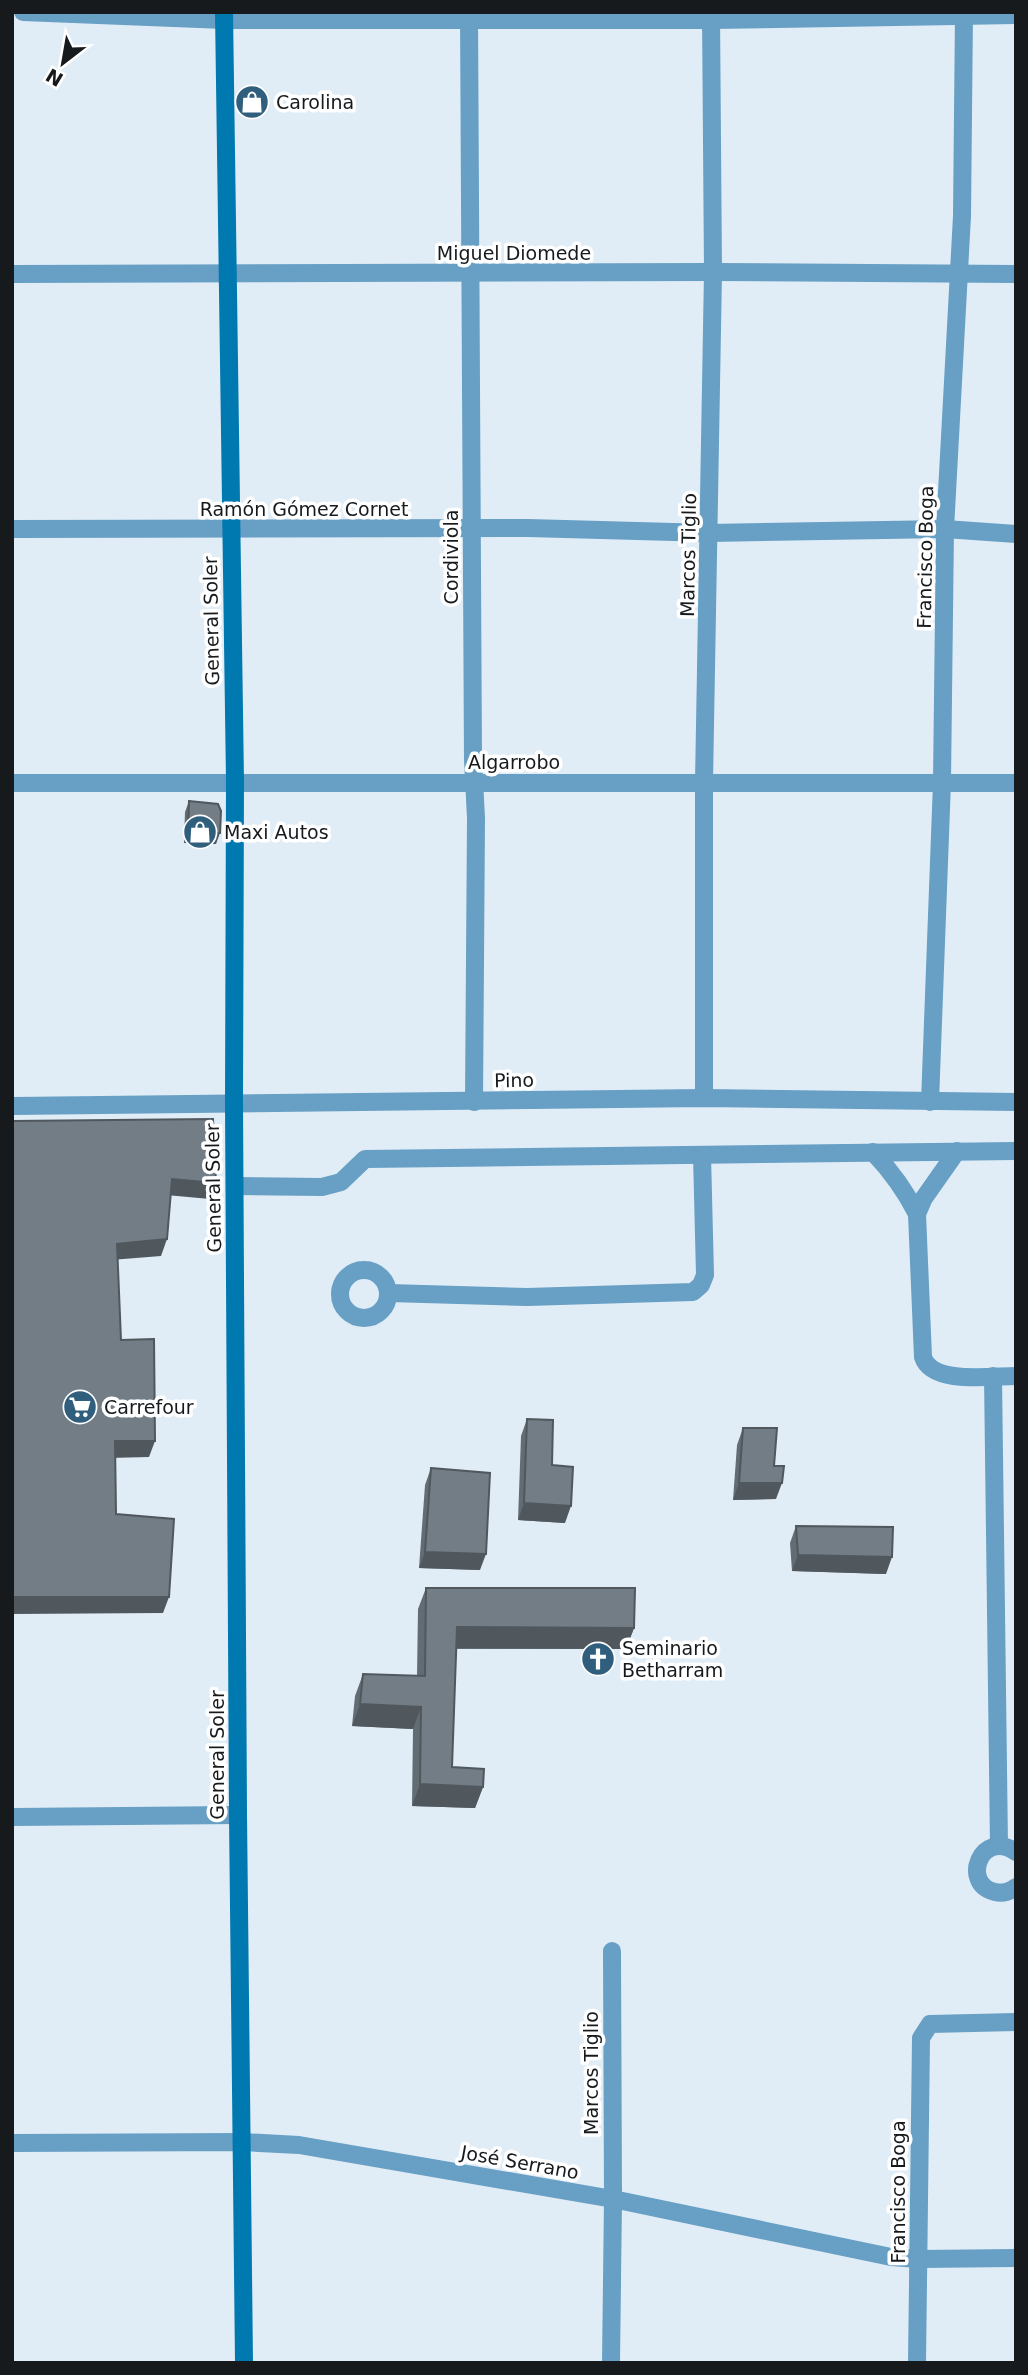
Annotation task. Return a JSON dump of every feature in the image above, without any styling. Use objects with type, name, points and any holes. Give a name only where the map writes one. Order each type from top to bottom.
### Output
[{"type":"street","points":[[23,12],[224,16],[1016,15]]},
{"type":"street","name":"Francisco Boga","points":[[930,1102],[942,782],[945,529],[962,216],[964,14]]},
{"type":"street","name":"General Soler","points":[[224,16],[234,782],[233,1103],[244,2363]]},
{"type":"street","name":"Cordiviola","points":[[469,16],[475,783],[474,1102]]},
{"type":"street","name":"Marcos Tiglio","points":[[704,1098],[704,782],[713,272],[711,16]]},
{"type":"street","name":"Miguel Diomede","points":[[12,274],[1016,274]]},
{"type":"street","name":"Ramón Gómez Cornet","points":[[12,529],[528,528],[710,533],[945,529],[1016,534]]},
{"type":"street","name":"Algarrobo","points":[[12,782],[1016,783]]},
{"type":"street","name":"Pino","points":[[12,1106],[704,1098],[1016,1102]]},
{"type":"street","points":[[957,1151],[924,1198],[917,1214],[923,1357],[925,1364],[935,1373],[959,1377],[1016,1376]]},
{"type":"street","points":[[235,1186],[322,1187],[341,1182],[365,1159],[1016,1151]]},
{"type":"street","points":[[873,1152],[896,1178],[917,1214]]},
{"type":"street","points":[[389,1293],[527,1297],[693,1292],[701,1285],[705,1275],[702,1155]]},
{"type":"street","points":[[993,1376],[1007,1849],[984,1852],[979,1858],[976,1873],[983,1886],[998,1893],[1005,1893],[1016,1887]]},
{"type":"street","points":[[12,1818],[238,1815]]},
{"type":"street","name":"Marcos Tiglio","points":[[611,2363],[612,1951]]},
{"type":"street","name":"Francisco Boga","points":[[917,2363],[921,2038],[929,2024],[1016,2022]]},
{"type":"street","name":"José Serrano","points":[[12,2143],[242,2142],[299,2145],[613,2199],[891,2257],[1016,2258]]},
{"type":"building","points":[[189,801],[218,804],[221,811],[220,833],[188,831]]},
{"type":"building","name":"Carrefour","points":[[213,1119],[216,1183],[172,1179],[167,1239],[117,1244],[121,1340],[154,1339],[155,1441],[115,1441],[116,1514],[174,1519],[169,1597],[12,1597],[12,1121]]},
{"type":"building","points":[[527,1419],[553,1420],[552,1465],[573,1467],[571,1506],[524,1503]]},
{"type":"building","points":[[743,1428],[777,1428],[774,1466],[784,1466],[782,1483],[739,1483]]},
{"type":"building","points":[[431,1468],[490,1473],[486,1554],[425,1552]]},
{"type":"building","points":[[796,1526],[893,1527],[892,1557],[798,1555]]},
{"type":"building","points":[[426,1588],[635,1588],[634,1628],[457,1627],[452,1767],[484,1769],[483,1787],[420,1784],[421,1707],[360,1704],[363,1674],[425,1676]]},
{"type":"place","name":"Carolina","points":[[252,102]]},
{"type":"place","name":"Maxi Autos","points":[[200,832]]},
{"type":"place","name":"Carrefour","points":[[80,1407]]},
{"type":"place","name":"Seminario Betharram","points":[[598,1659]]}]
